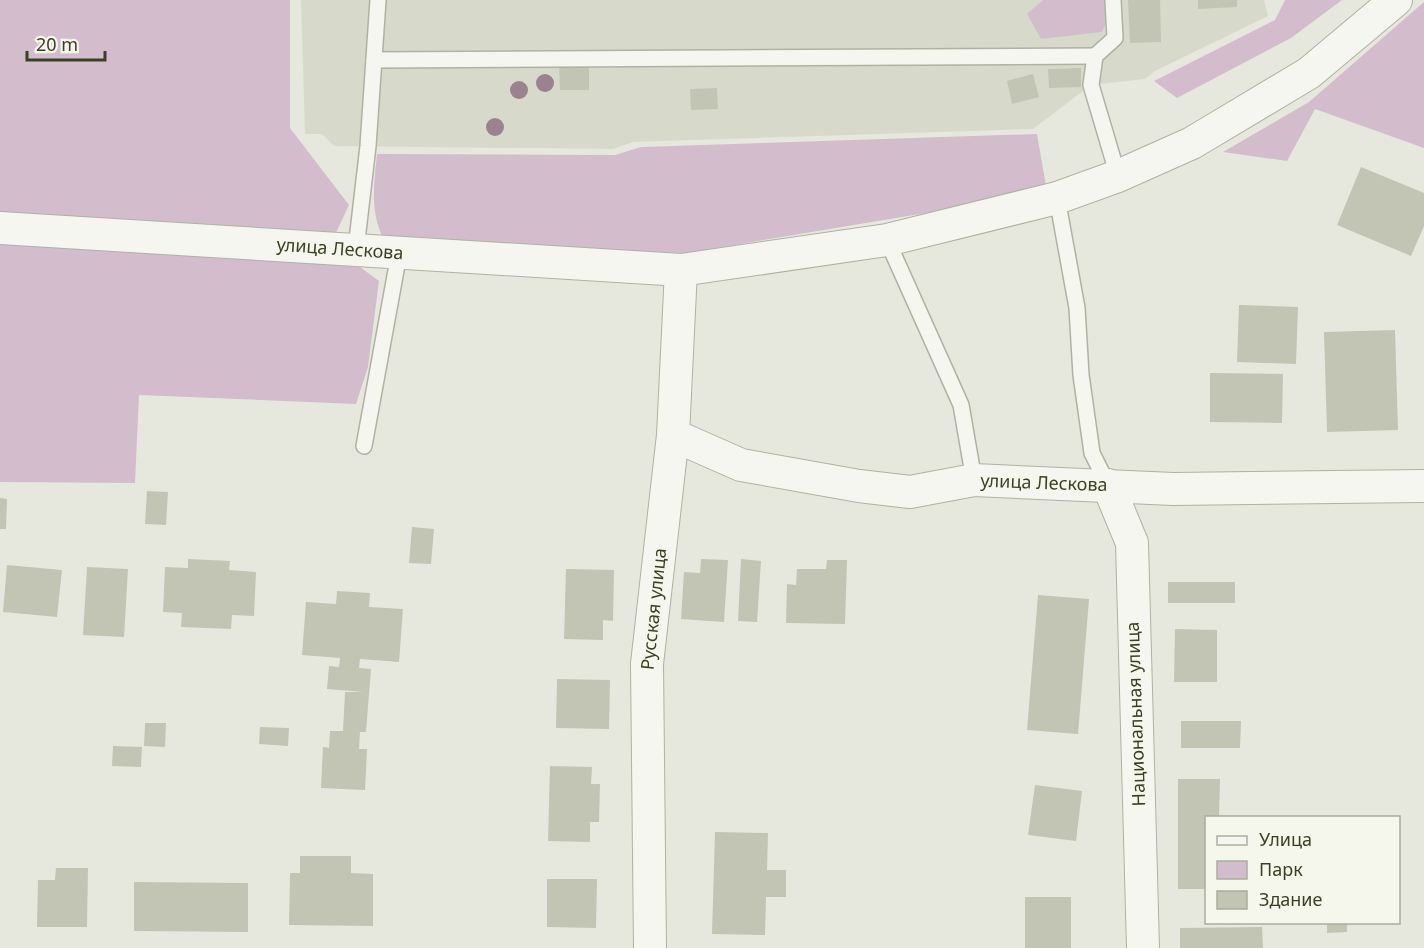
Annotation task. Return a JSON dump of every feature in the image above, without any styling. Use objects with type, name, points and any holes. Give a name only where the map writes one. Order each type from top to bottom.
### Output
[{"type":"street","name":"улица Лескова","points":[[0,228],[681,270],[887,240],[1057,198],[1118,176],[1192,143],[1309,73],[1395,0]]},
{"type":"street","name":"Русская улица","points":[[650,948],[647,664],[673,435],[681,270]]},
{"type":"street","name":"улица Лескова","points":[[673,435],[741,465],[859,486],[910,492],[974,480],[1195,490],[1424,486]]},
{"type":"street","name":"Национальная улица","points":[[1108,485],[1132,543],[1143,948]]},
{"type":"lane","points":[[356,249],[368,146],[378,0]]},
{"type":"lane","points":[[374,60],[1095,56],[1115,39],[1113,0]]},
{"type":"lane","points":[[1095,56],[1091,85],[1118,176]]},
{"type":"lane","points":[[1057,198],[1077,308],[1081,375],[1092,453],[1108,485]]},
{"type":"lane","points":[[887,240],[961,405],[974,480]]},
{"type":"lane","points":[[364,446],[399,254]]},
{"type":"shaded area","points":[[301,0],[1264,0],[1268,16],[1155,71],[1145,79],[1091,85],[1033,129],[633,142],[613,149],[334,146],[322,134],[305,134]]},
{"type":"green space","points":[[0,0],[290,0],[290,128],[349,205],[334,237],[0,219]]},
{"type":"green space","points":[[1043,0],[1108,0],[1111,10],[1102,32],[1041,39],[1027,14]]},
{"type":"green space","points":[[1285,0],[1342,0],[1291,38],[1177,98],[1154,81],[1275,20]]},
{"type":"green space","points":[[1424,2],[1424,148],[1315,109],[1287,161],[1223,152],[1309,102]]},
{"type":"green space","points":[[1037,134],[1046,186],[962,207],[686,253],[406,245],[382,236],[374,206],[377,154],[615,155],[641,147]]},
{"type":"green space","points":[[0,240],[360,267],[379,281],[368,367],[356,404],[139,395],[135,483],[0,482]]},
{"type":"building","points":[[1128,0],[1160,0],[1161,42],[1130,43]]},
{"type":"building","points":[[1198,0],[1237,0],[1237,7],[1198,9]]},
{"type":"building","points":[[589,61],[589,90],[560,90],[559,62]]},
{"type":"building","points":[[1081,68],[1081,87],[1049,88],[1048,69]]},
{"type":"building","points":[[1033,74],[1039,97],[1012,104],[1007,81]]},
{"type":"building","points":[[717,88],[718,109],[691,110],[690,89]]},
{"type":"building","points":[[1361,167],[1424,193],[1424,226],[1411,256],[1337,225]]},
{"type":"building","points":[[1239,305],[1298,307],[1296,364],[1237,362]]},
{"type":"building","points":[[1395,330],[1398,430],[1327,432],[1324,332]]},
{"type":"building","points":[[1210,373],[1283,374],[1282,423],[1210,422]]},
{"type":"building","points":[[147,491],[168,492],[166,525],[145,524]]},
{"type":"building","points":[[0,498],[7,499],[6,529],[0,529]]},
{"type":"building","points":[[412,527],[434,529],[431,564],[409,563]]},
{"type":"building","points":[[188,559],[230,561],[229,570],[256,572],[254,616],[232,615],[231,629],[181,627],[182,613],[163,612],[165,567],[188,568]]},
{"type":"building","points":[[701,559],[728,560],[724,622],[681,619],[684,572],[700,573]]},
{"type":"building","points":[[741,559],[761,561],[757,622],[738,621]]},
{"type":"building","points":[[827,560],[847,560],[845,624],[786,623],[787,584],[796,585],[797,569],[826,569]]},
{"type":"building","points":[[7,565],[62,570],[57,617],[3,612]]},
{"type":"building","points":[[87,567],[128,569],[124,637],[83,635]]},
{"type":"building","points":[[566,569],[614,570],[613,621],[603,620],[603,640],[564,639]]},
{"type":"building","points":[[1168,582],[1235,582],[1235,603],[1168,603]]},
{"type":"building","points":[[337,591],[370,593],[369,607],[403,609],[399,662],[360,659],[359,668],[371,669],[366,732],[360,732],[359,749],[367,749],[365,790],[321,788],[323,747],[329,748],[330,731],[343,731],[345,692],[363,692],[327,689],[329,666],[339,667],[340,658],[302,655],[306,602],[336,604]]},
{"type":"building","points":[[1038,595],[1089,599],[1078,734],[1027,730]]},
{"type":"building","points":[[1175,629],[1217,630],[1217,682],[1174,682]]},
{"type":"building","points":[[557,679],[610,680],[609,729],[556,728]]},
{"type":"building","points":[[1181,721],[1241,721],[1240,748],[1181,748]]},
{"type":"building","points":[[145,723],[166,723],[165,747],[144,746]]},
{"type":"building","points":[[260,727],[289,728],[288,746],[259,744]]},
{"type":"building","points":[[113,746],[142,747],[141,767],[112,766]]},
{"type":"building","points":[[550,766],[592,767],[591,784],[600,784],[599,822],[590,822],[590,842],[548,841]]},
{"type":"building","points":[[1178,779],[1220,779],[1219,816],[1205,816],[1205,889],[1178,889]]},
{"type":"building","points":[[1035,785],[1082,791],[1076,841],[1028,835]]},
{"type":"building","points":[[715,832],[768,833],[767,870],[786,870],[786,897],[766,897],[765,935],[712,934]]},
{"type":"building","points":[[300,856],[351,856],[351,873],[373,874],[373,926],[289,925],[290,873],[300,873]]},
{"type":"building","points":[[56,868],[88,868],[87,927],[37,927],[38,880],[55,880]]},
{"type":"building","points":[[547,879],[597,879],[596,928],[547,927]]},
{"type":"building","points":[[134,882],[248,883],[248,932],[134,931]]},
{"type":"building","points":[[1025,897],[1071,897],[1071,948],[1025,948]]},
{"type":"building","points":[[1327,924],[1347,924],[1347,932],[1327,933]]},
{"type":"building","points":[[1262,927],[1263,948],[1180,948],[1180,928]]}]
